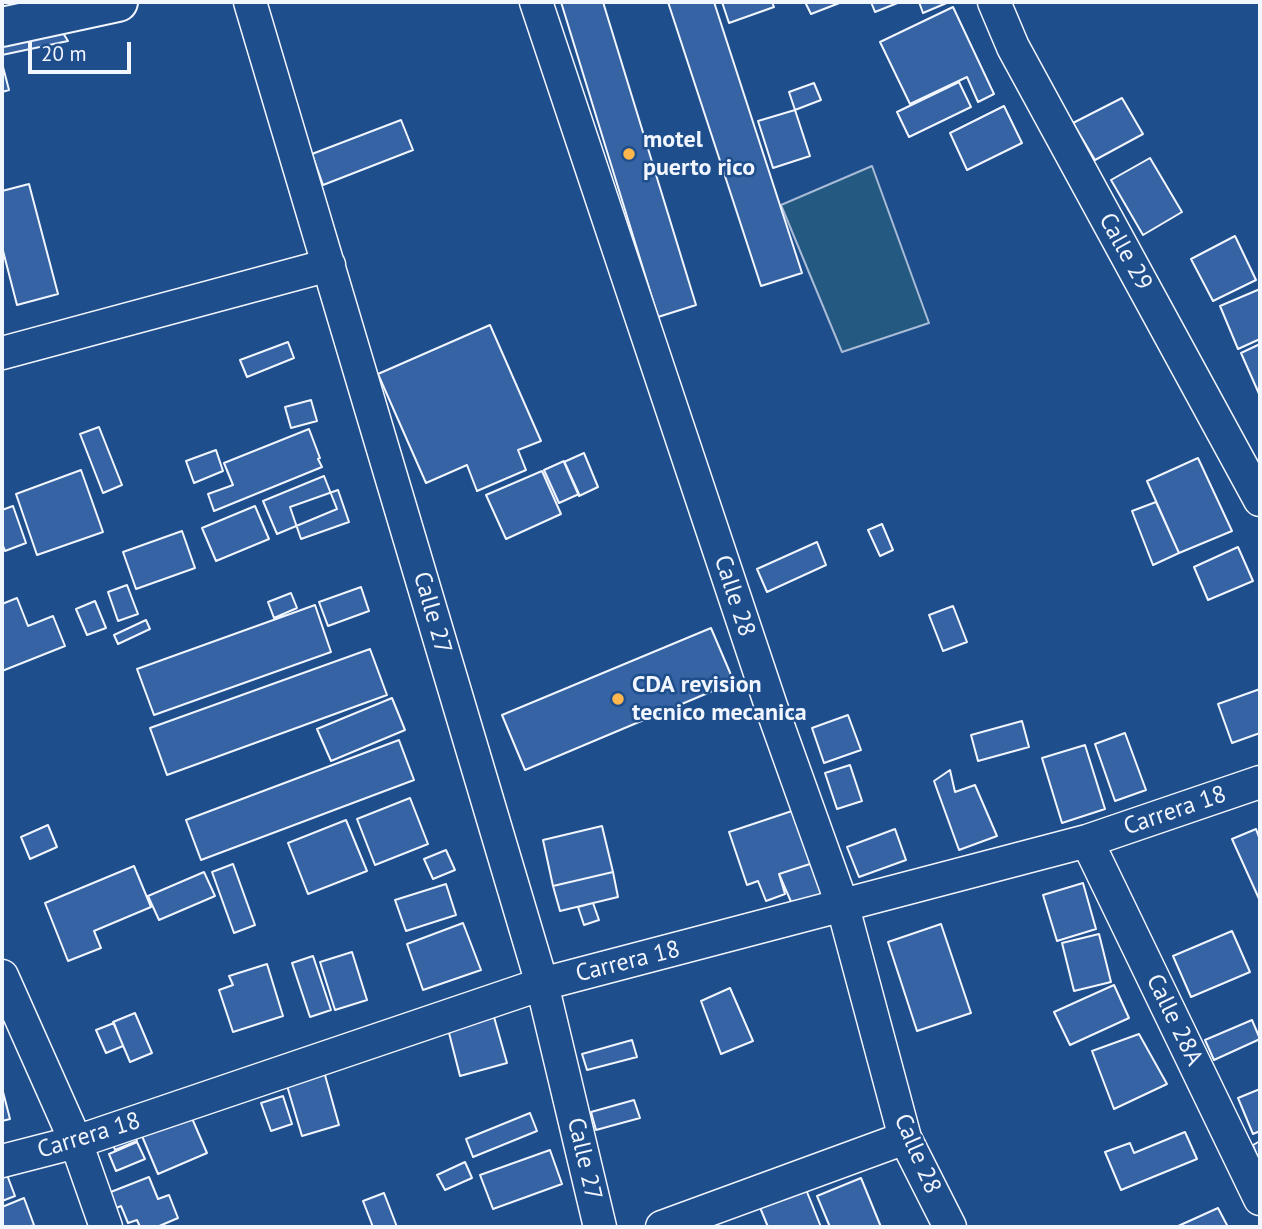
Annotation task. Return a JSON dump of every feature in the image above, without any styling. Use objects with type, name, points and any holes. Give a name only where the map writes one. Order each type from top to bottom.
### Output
[{"type":"main road","points":[[2,27],[118,2]]},
{"type":"street","name":"Calle 27","points":[[250,2],[542,984],[600,1227]]},
{"type":"street","name":"Calle 28","points":[[536,2],[771,706],[843,907],[905,1138],[950,1227]]},
{"type":"street","name":"Calle 29","points":[[994,2],[1013,47],[1260,500]]},
{"type":"street","points":[[2,353],[329,265]]},
{"type":"street","name":"Carrera 18","points":[[2,1161],[76,1142],[542,984],[1087,841],[1260,782]]},
{"type":"street","name":"Calle 28A","points":[[1087,841],[1260,1199]]},
{"type":"street","points":[[2,976],[14,1036],[76,1142],[106,1227]]},
{"type":"street","points":[[662,1227],[905,1138]]},
{"type":"shaded area","points":[[872,166],[929,323],[842,352],[781,205]]},
{"type":"building","name":"motel puerto rico","points":[[561,2],[603,2],[696,305],[658,317]]},
{"type":"building","points":[[668,2],[714,2],[802,273],[761,286]]},
{"type":"building","points":[[722,2],[772,2],[774,7],[729,23]]},
{"type":"building","points":[[805,2],[842,2],[811,14]]},
{"type":"building","points":[[871,2],[900,2],[875,12]]},
{"type":"building","points":[[919,2],[949,2],[923,13]]},
{"type":"building","points":[[953,7],[994,94],[978,102],[967,77],[910,104],[880,42]]},
{"type":"building","points":[[60,28],[68,41],[2,55],[2,42]]},
{"type":"building","points":[[2,63],[9,90],[2,92]]},
{"type":"building","points":[[959,82],[971,107],[909,137],[897,112]]},
{"type":"building","points":[[814,83],[821,100],[795,110],[789,92]]},
{"type":"building","points":[[1122,98],[1143,134],[1095,160],[1073,123]]},
{"type":"building","points":[[1004,106],[1022,143],[967,170],[950,133]]},
{"type":"building","points":[[795,110],[810,156],[773,168],[758,121]]},
{"type":"building","points":[[401,120],[413,150],[323,185],[312,154]]},
{"type":"building","points":[[1150,158],[1182,212],[1143,235],[1111,180]]},
{"type":"building","points":[[29,184],[58,294],[17,305],[2,247],[2,191]]},
{"type":"building","points":[[1235,236],[1256,280],[1213,301],[1191,259]]},
{"type":"building","points":[[1260,289],[1260,339],[1238,349],[1220,306]]},
{"type":"building","points":[[490,325],[541,441],[518,450],[526,470],[477,491],[467,465],[426,483],[378,374]]},
{"type":"building","points":[[288,342],[294,358],[247,377],[240,360]]},
{"type":"building","points":[[1260,344],[1260,396],[1241,353]]},
{"type":"building","points":[[311,400],[317,421],[291,428],[285,407]]},
{"type":"building","points":[[99,427],[122,485],[103,493],[80,434]]},
{"type":"building","points":[[309,429],[322,467],[214,511],[208,494],[233,485],[224,463]]},
{"type":"building","points":[[216,450],[223,471],[194,483],[186,461]]},
{"type":"building","points":[[584,453],[598,487],[579,496],[564,462]]},
{"type":"building","points":[[1198,458],[1232,531],[1179,553],[1147,481]]},
{"type":"building","points":[[564,461],[579,494],[559,503],[544,470]]},
{"type":"building","points":[[81,470],[103,532],[37,555],[16,494]]},
{"type":"building","points":[[542,471],[561,514],[506,539],[486,495]]},
{"type":"building","points":[[324,476],[337,509],[277,534],[263,501]]},
{"type":"building","points":[[338,490],[349,522],[301,539],[290,507]]},
{"type":"building","points":[[1156,502],[1179,553],[1153,565],[1132,511]]},
{"type":"building","points":[[13,506],[26,543],[5,551],[2,543],[2,510]]},
{"type":"building","points":[[255,506],[269,539],[216,561],[202,528]]},
{"type":"building","points":[[882,524],[893,550],[880,556],[868,530]]},
{"type":"building","points":[[182,531],[195,568],[136,589],[123,552]]},
{"type":"building","points":[[817,542],[826,565],[767,592],[757,569]]},
{"type":"building","points":[[1238,547],[1253,581],[1208,600],[1194,567]]},
{"type":"building","points":[[127,585],[138,614],[118,621],[108,592]]},
{"type":"building","points":[[361,587],[369,611],[328,626],[319,602]]},
{"type":"building","points":[[291,593],[297,608],[274,618],[268,602]]},
{"type":"building","points":[[17,598],[28,626],[53,616],[65,646],[2,671],[2,604]]},
{"type":"building","points":[[95,601],[106,628],[87,635],[76,609]]},
{"type":"building","points":[[315,605],[331,652],[154,715],[137,669]]},
{"type":"building","points":[[953,606],[967,642],[943,651],[929,615]]},
{"type":"building","points":[[146,620],[150,629],[118,644],[114,635]]},
{"type":"building","name":"CDA revision tecnico mecanica","points":[[711,628],[734,682],[525,770],[502,715]]},
{"type":"building","points":[[370,649],[387,695],[167,775],[150,728]]},
{"type":"building","points":[[1260,689],[1260,733],[1232,743],[1218,704]]},
{"type":"building","points":[[392,698],[405,730],[331,761],[317,729]]},
{"type":"building","points":[[848,715],[861,750],[824,763],[812,728]]},
{"type":"building","points":[[1022,721],[1029,747],[978,761],[971,735]]},
{"type":"building","points":[[1125,733],[1146,790],[1115,801],[1095,744]]},
{"type":"building","points":[[399,740],[414,780],[201,860],[186,820]]},
{"type":"building","points":[[1085,745],[1105,809],[1062,823],[1042,758]]},
{"type":"building","points":[[850,765],[862,801],[837,809],[825,773]]},
{"type":"building","points":[[950,770],[955,792],[975,785],[997,836],[959,850],[934,781]]},
{"type":"building","points":[[410,798],[428,844],[375,865],[357,819]]},
{"type":"building","points":[[795,810],[813,863],[779,874],[785,894],[766,901],[758,881],[747,885],[729,832]]},
{"type":"building","points":[[346,820],[367,871],[308,894],[288,843]]},
{"type":"building","points":[[48,825],[57,847],[30,859],[21,837]]},
{"type":"building","points":[[602,826],[613,872],[553,886],[543,840]]},
{"type":"building","points":[[895,829],[906,860],[859,877],[847,847]]},
{"type":"building","points":[[1256,829],[1260,840],[1260,901],[1232,839]]},
{"type":"building","points":[[446,850],[455,870],[433,879],[424,859]]},
{"type":"building","points":[[813,863],[827,897],[795,911],[779,874]]},
{"type":"building","points":[[233,864],[255,925],[234,933],[212,872]]},
{"type":"building","points":[[134,866],[151,907],[94,931],[101,948],[68,961],[45,903]]},
{"type":"building","points":[[204,872],[215,896],[159,920],[148,896]]},
{"type":"building","points":[[613,872],[618,897],[560,911],[553,886]]},
{"type":"building","points":[[1083,883],[1096,929],[1057,941],[1043,895]]},
{"type":"building","points":[[446,884],[456,915],[406,931],[395,900]]},
{"type":"building","points":[[593,903],[599,920],[584,925],[578,907]]},
{"type":"building","points":[[463,923],[481,970],[423,990],[407,944]]},
{"type":"building","points":[[941,924],[971,1013],[917,1031],[888,942]]},
{"type":"building","points":[[1232,931],[1250,972],[1191,997],[1173,956]]},
{"type":"building","points":[[1099,934],[1111,982],[1074,991],[1062,943]]},
{"type":"building","points":[[352,952],[367,1000],[335,1010],[320,962]]},
{"type":"building","points":[[313,956],[331,1010],[310,1017],[292,963]]},
{"type":"building","points":[[267,964],[283,1016],[233,1032],[219,990],[233,985],[229,976]]},
{"type":"building","points":[[1114,985],[1129,1018],[1070,1045],[1054,1012]]},
{"type":"building","points":[[730,988],[753,1041],[721,1054],[701,1001]]},
{"type":"building","points":[[135,1013],[152,1053],[130,1062],[113,1022]]},
{"type":"building","points":[[494,1017],[507,1063],[460,1076],[448,1029]]},
{"type":"building","points":[[1252,1020],[1260,1039],[1214,1060],[1205,1040]]},
{"type":"building","points":[[114,1023],[123,1046],[106,1053],[96,1030]]},
{"type":"building","points":[[1139,1034],[1167,1084],[1114,1109],[1092,1051]]},
{"type":"building","points":[[632,1040],[637,1057],[587,1070],[582,1054]]},
{"type":"building","points":[[323,1068],[339,1125],[302,1136],[285,1079]]},
{"type":"building","points":[[2,1088],[10,1119],[2,1121]]},
{"type":"building","points":[[1260,1089],[1260,1131],[1253,1134],[1238,1098]]},
{"type":"building","points":[[283,1096],[292,1124],[271,1131],[261,1103]]},
{"type":"building","points":[[634,1100],[640,1118],[596,1130],[591,1112]]},
{"type":"building","points":[[530,1113],[537,1131],[473,1157],[466,1139]]},
{"type":"building","points":[[191,1116],[207,1153],[158,1174],[142,1136]]},
{"type":"building","points":[[131,1125],[137,1141],[115,1150],[109,1134]]},
{"type":"building","points":[[1185,1132],[1197,1159],[1121,1190],[1105,1152],[1130,1143],[1134,1153]]},
{"type":"building","points":[[1260,1141],[1260,1164],[1253,1145]]},
{"type":"building","points":[[137,1142],[145,1159],[116,1171],[109,1154]]},
{"type":"building","points":[[550,1150],[562,1184],[493,1209],[480,1175]]},
{"type":"building","points":[[465,1162],[472,1178],[445,1190],[437,1175]]},
{"type":"building","points":[[4,1167],[15,1196],[2,1201],[2,1168]]},
{"type":"building","points":[[149,1177],[158,1199],[169,1195],[178,1218],[157,1227],[140,1227],[137,1220],[128,1223],[121,1206],[109,1211],[103,1195]]},
{"type":"building","points":[[861,1178],[881,1227],[830,1227],[817,1196]]},
{"type":"building","points":[[805,1187],[821,1227],[768,1227],[759,1205]]},
{"type":"building","points":[[384,1193],[397,1227],[373,1227],[363,1201]]},
{"type":"building","points":[[24,1198],[34,1225],[2,1227],[2,1207]]},
{"type":"building","points":[[1218,1208],[1228,1227],[1176,1227]]},
{"type":"place","name":"motel puerto rico","points":[[629,154]]},
{"type":"place","name":"CDA revision tecnico mecanica","points":[[618,699]]}]
